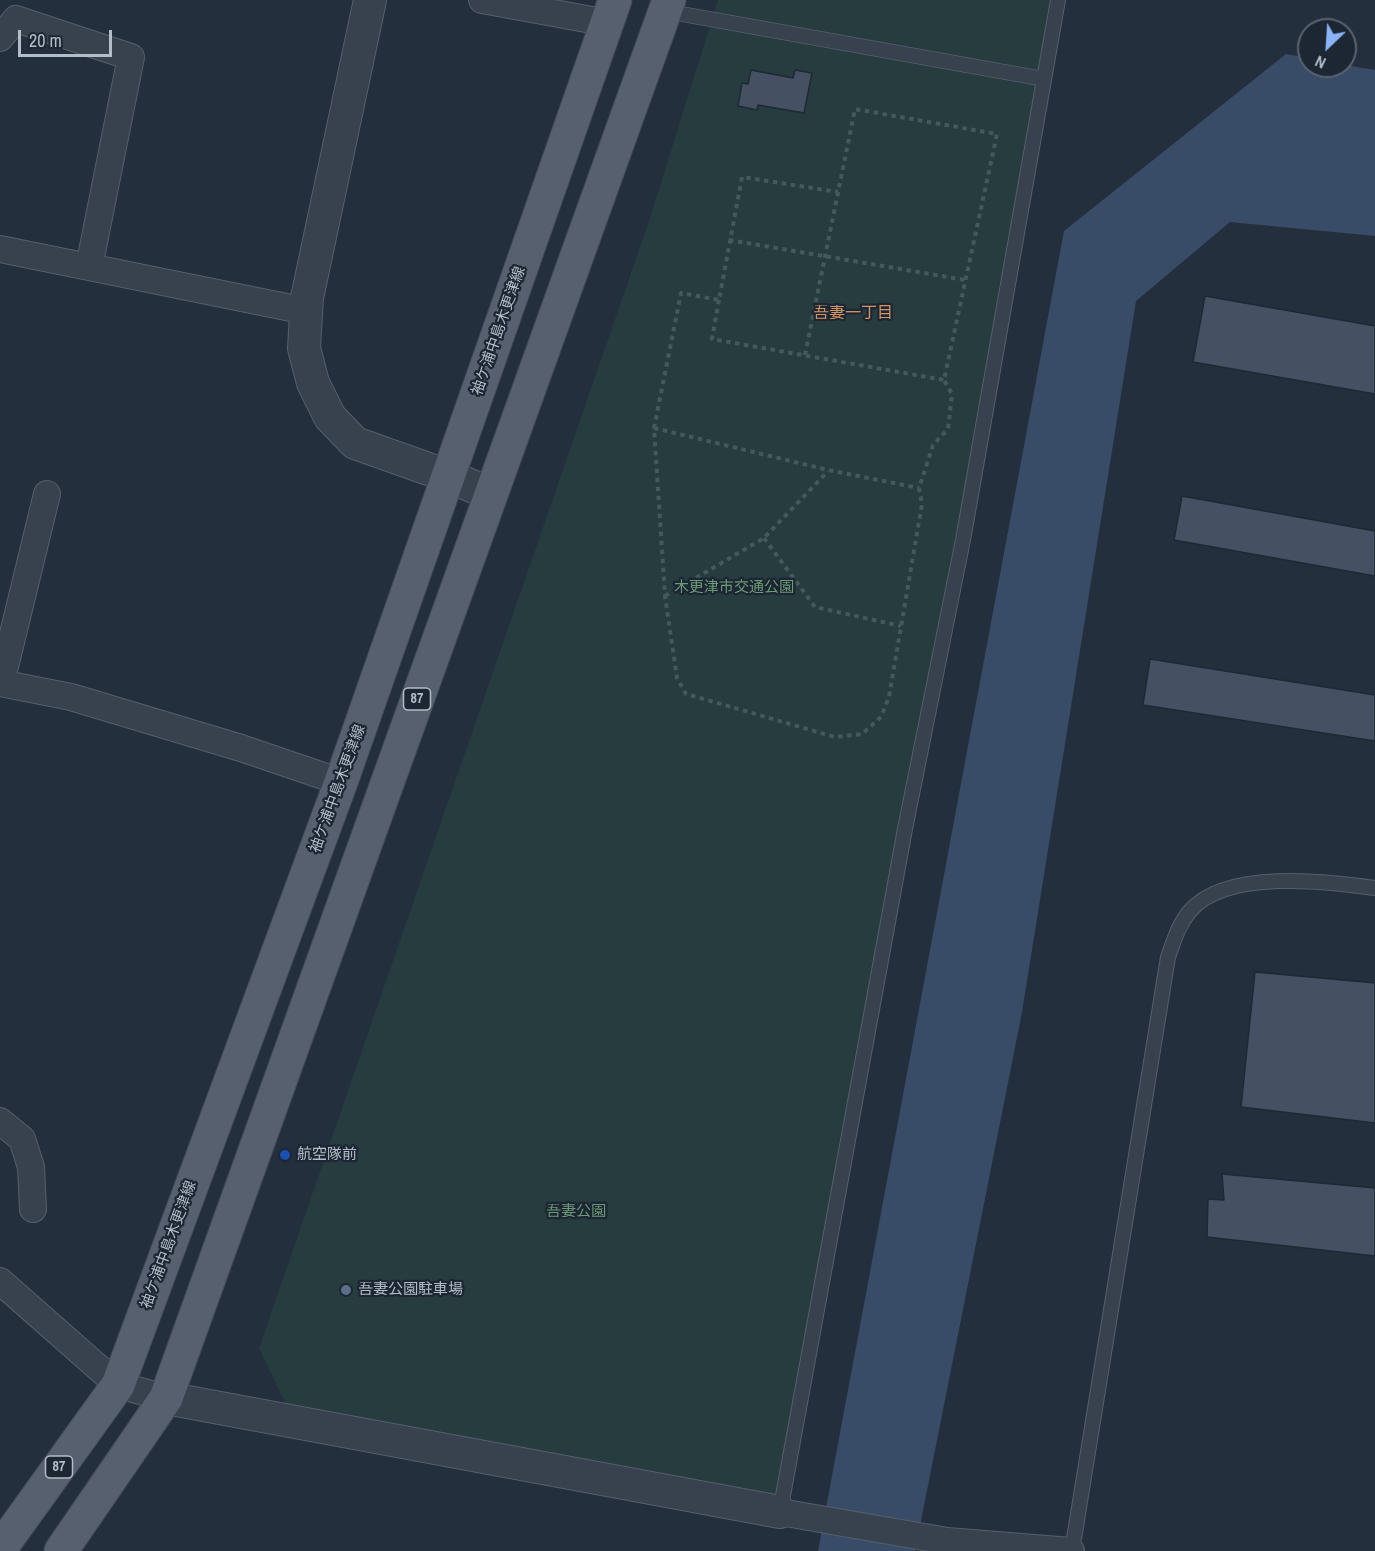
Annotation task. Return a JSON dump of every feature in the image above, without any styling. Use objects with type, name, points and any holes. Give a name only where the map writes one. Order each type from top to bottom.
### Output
[{"type":"main road","name":"87","points":[[61,1551],[166,1398],[667,5]]},
{"type":"main road","name":"袖ケ浦中島木更津線","points":[[0,1549],[118,1385],[341,782],[612,12]]},
{"type":"street","points":[[370,0],[307,298],[304,348],[313,383],[330,417],[354,443],[448,476],[490,494]]},
{"type":"street","points":[[482,0],[612,12]]},
{"type":"street","points":[[0,38],[16,19],[131,57],[89,267]]},
{"type":"street","points":[[0,249],[306,311]]},
{"type":"street","points":[[46,494],[1,683],[71,697],[241,747],[341,782]]},
{"type":"street","points":[[0,1120],[22,1139],[31,1167],[33,1209]]},
{"type":"street","points":[[0,1281],[118,1385],[166,1398],[946,1541],[1072,1551]]},
{"type":"lane","points":[[789,1514],[903,841],[963,540],[1058,0]]},
{"type":"lane","points":[[667,5],[1044,80]]},
{"type":"lane","points":[[1072,1551],[1167,968],[1175,935],[1186,916],[1199,903],[1216,894],[1240,886],[1269,882],[1324,881],[1375,888]]},
{"type":"path","points":[[719,300],[681,293],[654,428],[665,596],[676,678],[686,693],[835,737],[862,734],[881,717],[889,697],[922,504],[920,488],[933,445],[948,429],[952,394],[944,380],[997,134],[855,109],[805,355]]},
{"type":"path","points":[[838,192],[742,177],[712,339],[944,380]]},
{"type":"path","points":[[729,240],[966,280]]},
{"type":"path","points":[[654,428],[828,470],[920,488]]},
{"type":"path","points":[[665,596],[764,538],[828,470]]},
{"type":"path","points":[[764,538],[815,607],[901,626]]},
{"type":"green space","name":"吾妻公園","points":[[718,0],[1057,0],[780,1512],[294,1422],[259,1348],[649,221]]},
{"type":"water","points":[[1286,54],[1297,56],[1297,78],[1357,78],[1357,67],[1375,70],[1375,236],[1230,222],[1136,301],[1022,1012],[915,1551],[818,1551],[1064,231]]},
{"type":"building","points":[[751,70],[793,78],[795,70],[812,73],[804,113],[758,105],[757,110],[738,106],[742,83],[748,84]]},
{"type":"building","points":[[1205,296],[1375,326],[1375,394],[1193,362]]},
{"type":"building","points":[[1182,496],[1375,531],[1375,576],[1174,540]]},
{"type":"building","points":[[1150,659],[1375,695],[1375,741],[1143,705]]},
{"type":"building","points":[[1255,972],[1375,983],[1375,1123],[1241,1107]]},
{"type":"building","points":[[1222,1174],[1375,1188],[1375,1256],[1207,1237],[1208,1199],[1224,1200]]},
{"type":"place","name":"航空隊前","points":[[285,1155]]},
{"type":"place","name":"吾妻公園駐車場","points":[[346,1290]]},
{"type":"district","name":"吾妻一丁目","points":[[853,314]]},
{"type":"park label","name":"木更津市交通公園","points":[[734,588]]}]
